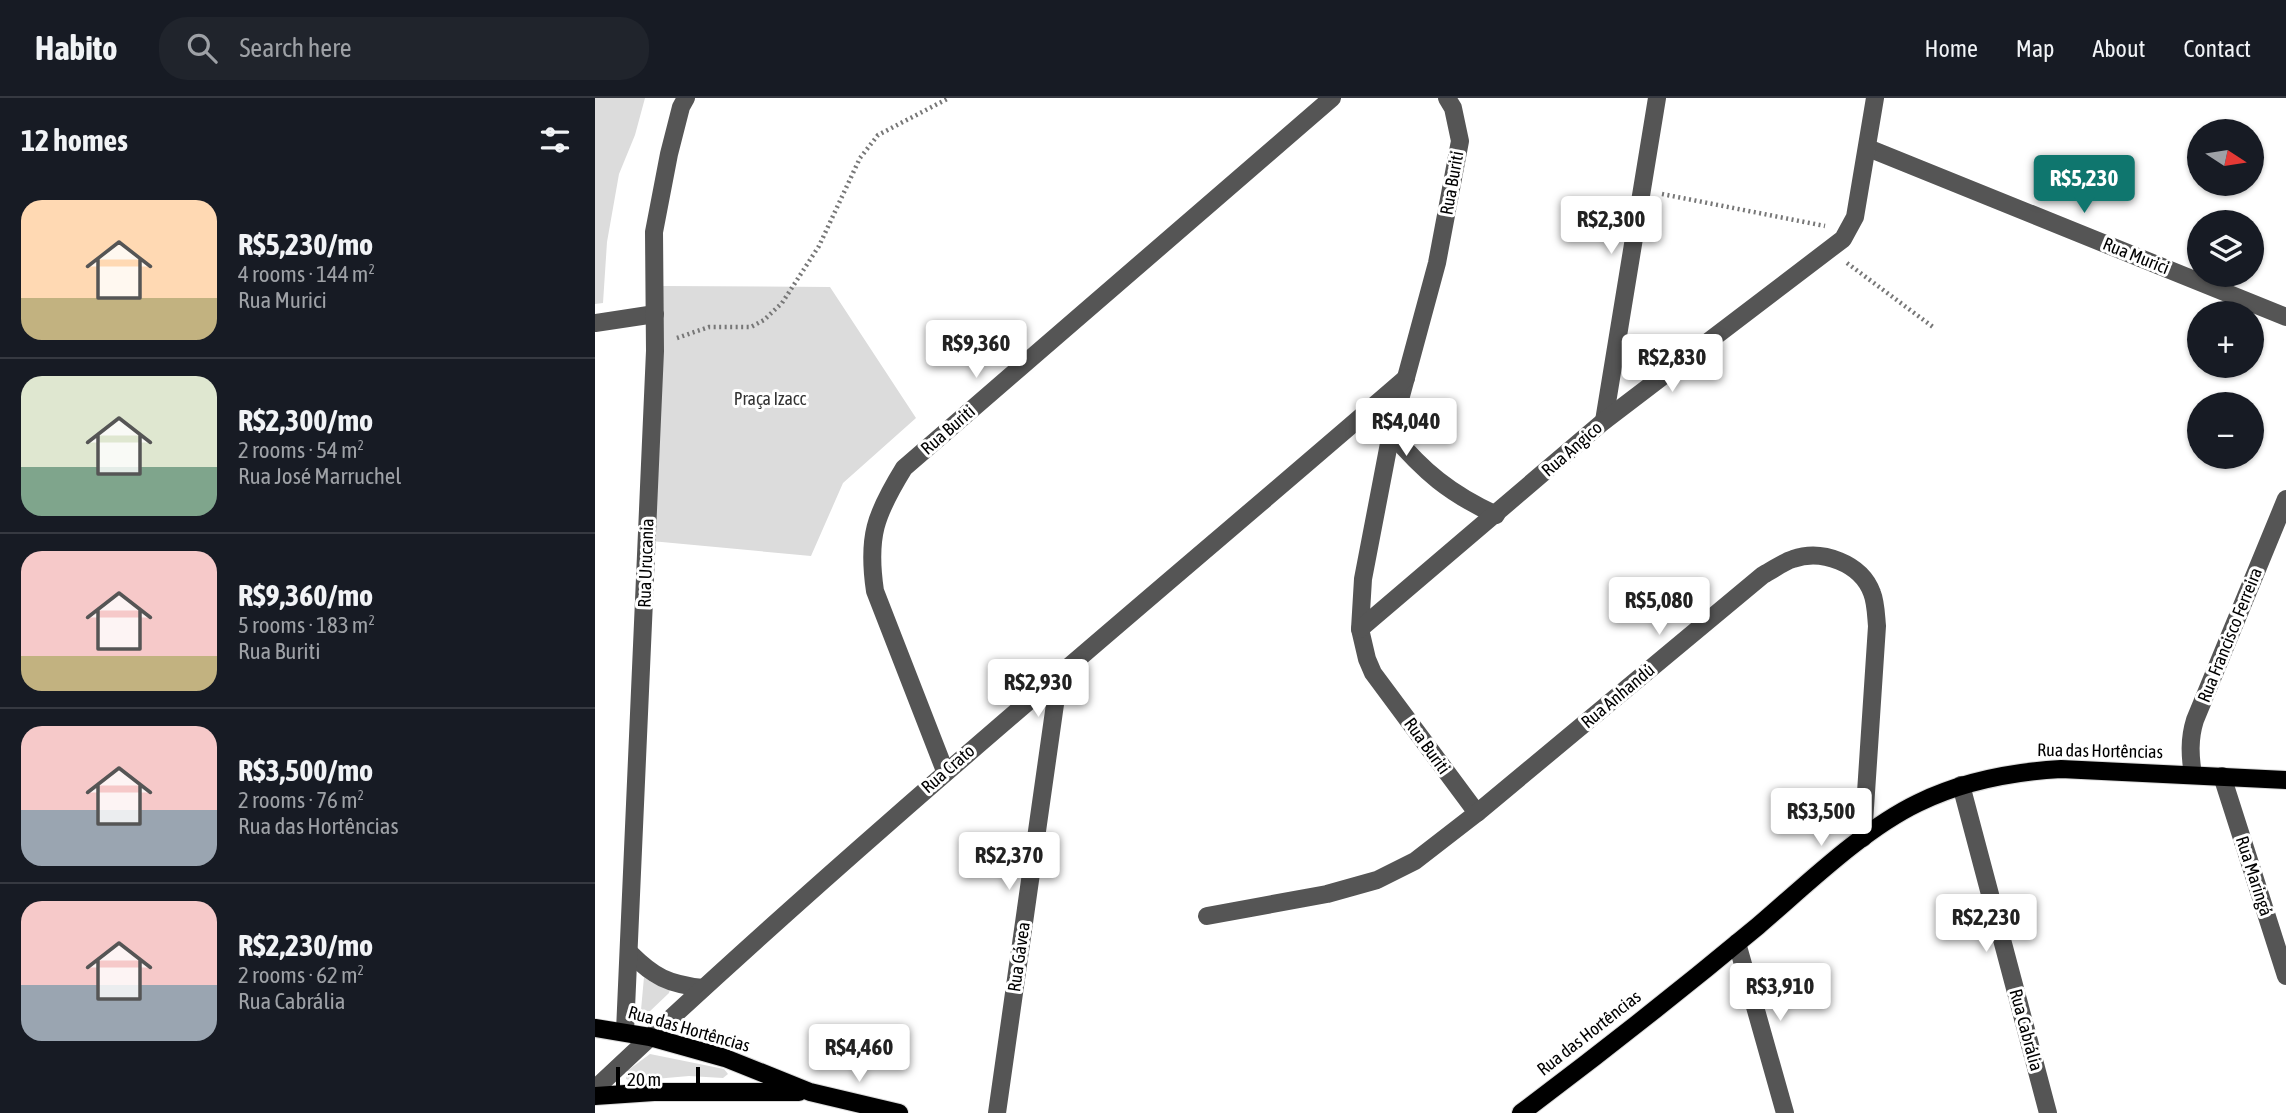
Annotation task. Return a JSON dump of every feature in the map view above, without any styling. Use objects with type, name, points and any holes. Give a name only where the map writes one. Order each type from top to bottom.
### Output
[{"type":"main road","name":"Rua das Hortências","points":[[1521,1113],[1737,943],[1863,838],[1916,804],[1961,785],[2028,771],[2061,769],[2286,780]]},
{"type":"main road","name":"Rua das Hortências","points":[[595,1028],[650,1037],[725,1058],[810,1092],[899,1113]]},
{"type":"main road","name":"Rua das Hortências","points":[[595,1096],[654,1092],[810,1092]]},
{"type":"street","name":"Rua Urucania","points":[[625,1031],[655,351],[654,232],[669,154],[681,107],[686,98]]},
{"type":"street","name":"Rua Buriti","points":[[1447,98],[1453,108],[1460,141],[1437,263],[1391,432],[1363,579],[1360,629],[1373,673],[1478,813]]},
{"type":"street","points":[[1604,421],[1657,98]]},
{"type":"street","points":[[1850,230],[1855,217],[1875,98]]},
{"type":"street","name":"Rua Buriti","points":[[945,771],[874,592],[871,563],[873,530],[885,499],[904,468],[1328,99]]},
{"type":"street","name":"Rua Murici","points":[[1868,148],[2286,317]]},
{"type":"street","name":"Rua Angico","points":[[1360,629],[1604,421],[1829,250],[1850,230]]},
{"type":"street","points":[[595,323],[655,314]]},
{"type":"street","name":"Rua Crato","points":[[595,1089],[702,988],[945,771],[1406,379]]},
{"type":"street","points":[[1391,432],[1412,457],[1450,491],[1496,515]]},
{"type":"street","name":"Rua Francisco Ferreira","points":[[2193,775],[2190,734],[2286,499]]},
{"type":"street","name":"Rua Anhandú","points":[[1207,916],[1328,894],[1377,880],[1415,861],[1478,813],[1763,575],[1793,559],[1815,556],[1834,559],[1856,570],[1872,593],[1877,626],[1863,838]]},
{"type":"street","name":"Rua Gávea","points":[[997,1113],[1059,676]]},
{"type":"street","name":"Rua Maringá","points":[[2222,776],[2286,976]]},
{"type":"street","name":"Rua Cabrália","points":[[1961,785],[2048,1113]]},
{"type":"street","points":[[1737,943],[1784,1113]]},
{"type":"street","points":[[630,953],[647,970],[664,981],[702,988]]},
{"type":"path","points":[[655,351],[682,334],[709,327],[751,327],[764,320],[782,303],[819,246],[860,158],[878,135],[949,98]]},
{"type":"path","points":[[1640,190],[1850,230]]},
{"type":"path","points":[[1829,250],[1934,327]]},
{"type":"green space","points":[[595,98],[645,98],[635,135],[619,174],[607,242],[603,303],[595,304]]},
{"type":"green space","name":"Praça Izacc","points":[[663,286],[830,287],[916,418],[843,483],[811,556],[651,541]]},
{"type":"green space","points":[[644,977],[670,989],[648,1013],[641,1010]]},
{"type":"green space","points":[[650,1054],[724,1069],[728,1074],[723,1078],[689,1076],[632,1081],[626,1079],[627,1071]]}]
